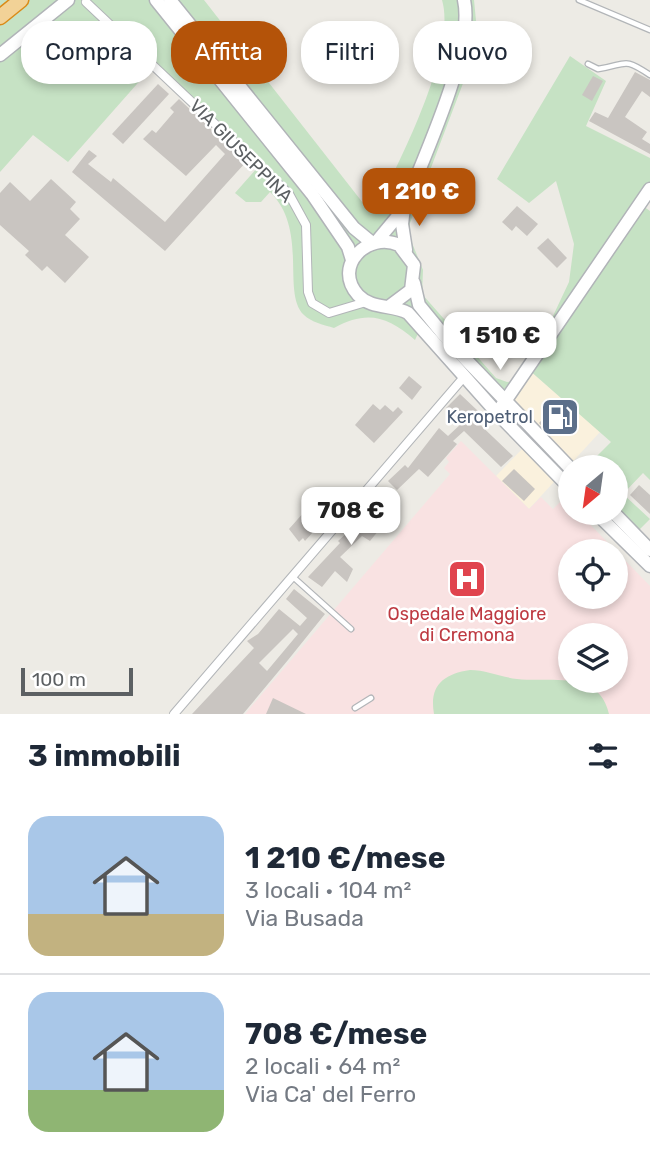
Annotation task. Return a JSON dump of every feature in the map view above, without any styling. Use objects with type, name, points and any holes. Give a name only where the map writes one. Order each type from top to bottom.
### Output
[{"type":"highway","points":[[0,18],[22,0]]},
{"type":"main road","points":[[0,55],[68,0]]},
{"type":"main road","name":"VIA GIUSEPPINA","points":[[156,0],[313,194],[348,247],[352,260]]},
{"type":"main road","name":"VIA GIUSEPPINA","points":[[170,0],[354,228],[374,242]]},
{"type":"main road","points":[[464,0],[466,24],[463,50],[404,208],[402,224],[406,250],[414,265],[414,283],[419,305],[497,413],[558,476]]},
{"type":"main road","points":[[497,413],[650,190]]},
{"type":"main road","points":[[404,208],[374,242],[352,260],[352,286],[366,302],[391,305],[413,317],[468,372],[506,402],[558,456]]},
{"type":"main road","points":[[374,242],[392,242],[406,250]]},
{"type":"main road","points":[[391,305],[405,297],[414,283]]},
{"type":"main road","points":[[608,525],[650,566]]},
{"type":"main road","points":[[626,525],[650,550]]},
{"type":"street","name":"VIA GIUSEPPINA","points":[[86,2],[289,194],[306,225],[308,292],[312,303],[329,313],[366,302]]},
{"type":"street","points":[[344,309],[352,286]]},
{"type":"street","points":[[174,714],[468,372]]},
{"type":"lane","points":[[579,0],[650,30]]},
{"type":"lane","points":[[588,64],[598,69],[621,62],[635,65],[650,75]]},
{"type":"lane","points":[[292,576],[351,629]]},
{"type":"lane","points":[[355,708],[371,698]]},
{"type":"shaded area","points":[[528,369],[600,432],[579,455],[558,455],[558,478],[529,509],[496,476],[526,445],[497,413]]},
{"type":"shaded area","name":"Ospedale Maggiore di Cremona","points":[[461,441],[529,509],[541,497],[553,509],[558,504],[558,525],[591,525],[604,539],[558,539],[558,609],[628,609],[628,563],[650,586],[650,714],[245,714],[450,474],[444,468],[449,462],[446,458]]},
{"type":"green space","points":[[0,0],[204,0],[220,21],[171,21],[171,84],[270,84],[363,203],[377,207],[412,134],[431,84],[463,84],[410,223],[410,238],[423,270],[422,294],[496,378],[507,382],[520,381],[497,413],[421,327],[415,340],[395,325],[376,318],[357,319],[334,328],[304,315],[294,292],[292,242],[282,207],[270,192],[261,202],[246,202],[235,193],[258,167],[157,72],[157,21],[21,21],[21,84],[137,84],[68,162],[33,135],[0,172]]},
{"type":"green space","points":[[442,0],[474,0],[476,21],[444,21]]},
{"type":"green space","points":[[570,56],[606,81],[586,126],[650,158],[650,193],[643,206],[650,211],[650,480],[643,473],[628,489],[628,455],[598,455],[611,442],[528,369],[569,282],[574,244],[556,181],[529,203],[497,179]]},
{"type":"green space","points":[[628,499],[650,519],[639,530],[628,519]]},
{"type":"green space","points":[[470,670],[517,679],[558,680],[558,693],[598,693],[604,700],[609,714],[434,714],[436,689],[445,678]]},
{"type":"building","points":[[635,72],[650,80],[650,97],[642,91],[625,117],[647,132],[642,139],[650,144],[650,154],[589,121],[595,112],[608,118]]},
{"type":"building","points":[[593,76],[603,81],[592,101],[582,95]]},
{"type":"building","points":[[158,84],[169,94],[123,144],[112,134]]},
{"type":"building","points":[[179,99],[246,162],[165,251],[72,172],[89,150],[97,156],[88,164],[111,182],[113,178],[165,222],[225,154],[216,145],[186,176],[143,139],[152,130],[156,133],[174,112],[170,108]]},
{"type":"building","points":[[51,179],[76,202],[70,209],[80,219],[65,235],[89,257],[65,283],[47,266],[42,271],[25,255],[29,251],[0,225],[0,193],[10,182],[30,201]]},
{"type":"building","points":[[517,206],[538,224],[527,236],[516,226],[512,231],[502,222]]},
{"type":"building","points":[[548,238],[567,258],[557,268],[537,248]]},
{"type":"building","points":[[409,376],[422,387],[412,400],[399,388]]},
{"type":"building","points":[[460,394],[478,411],[472,417],[513,456],[501,467],[464,431],[453,441],[457,444],[428,477],[419,469],[397,490],[388,481],[405,465],[408,468],[439,428],[448,436],[462,423],[446,408]]},
{"type":"building","points":[[373,404],[380,410],[385,405],[393,412],[398,407],[403,412],[374,443],[355,425]]},
{"type":"building","points":[[556,405],[564,413],[546,431],[539,423]]},
{"type":"building","points":[[514,469],[535,489],[524,501],[502,481]]},
{"type":"building","points":[[639,485],[650,495],[650,514],[630,495]]},
{"type":"building","points":[[325,489],[337,500],[331,508],[327,505],[319,515],[322,522],[305,541],[303,538],[299,542],[289,529],[313,502],[307,497],[313,491],[318,496]]},
{"type":"building","points":[[386,500],[396,509],[370,541],[362,536],[340,557],[353,569],[347,582],[335,571],[322,587],[308,577],[340,543],[338,541],[349,531],[354,536]]},
{"type":"building","points":[[294,589],[325,614],[243,714],[192,714],[254,648],[247,641],[258,634],[279,609],[300,626],[307,618],[286,599]],"holes":[[[293,629],[298,634],[267,671],[259,663]]]},
{"type":"building","points":[[273,698],[306,714],[266,714]]},
{"type":"place","name":"Keropetrol","points":[[560,417]]},
{"type":"place","name":"Ospedale Maggiore di Cremona","points":[[467,579]]}]
